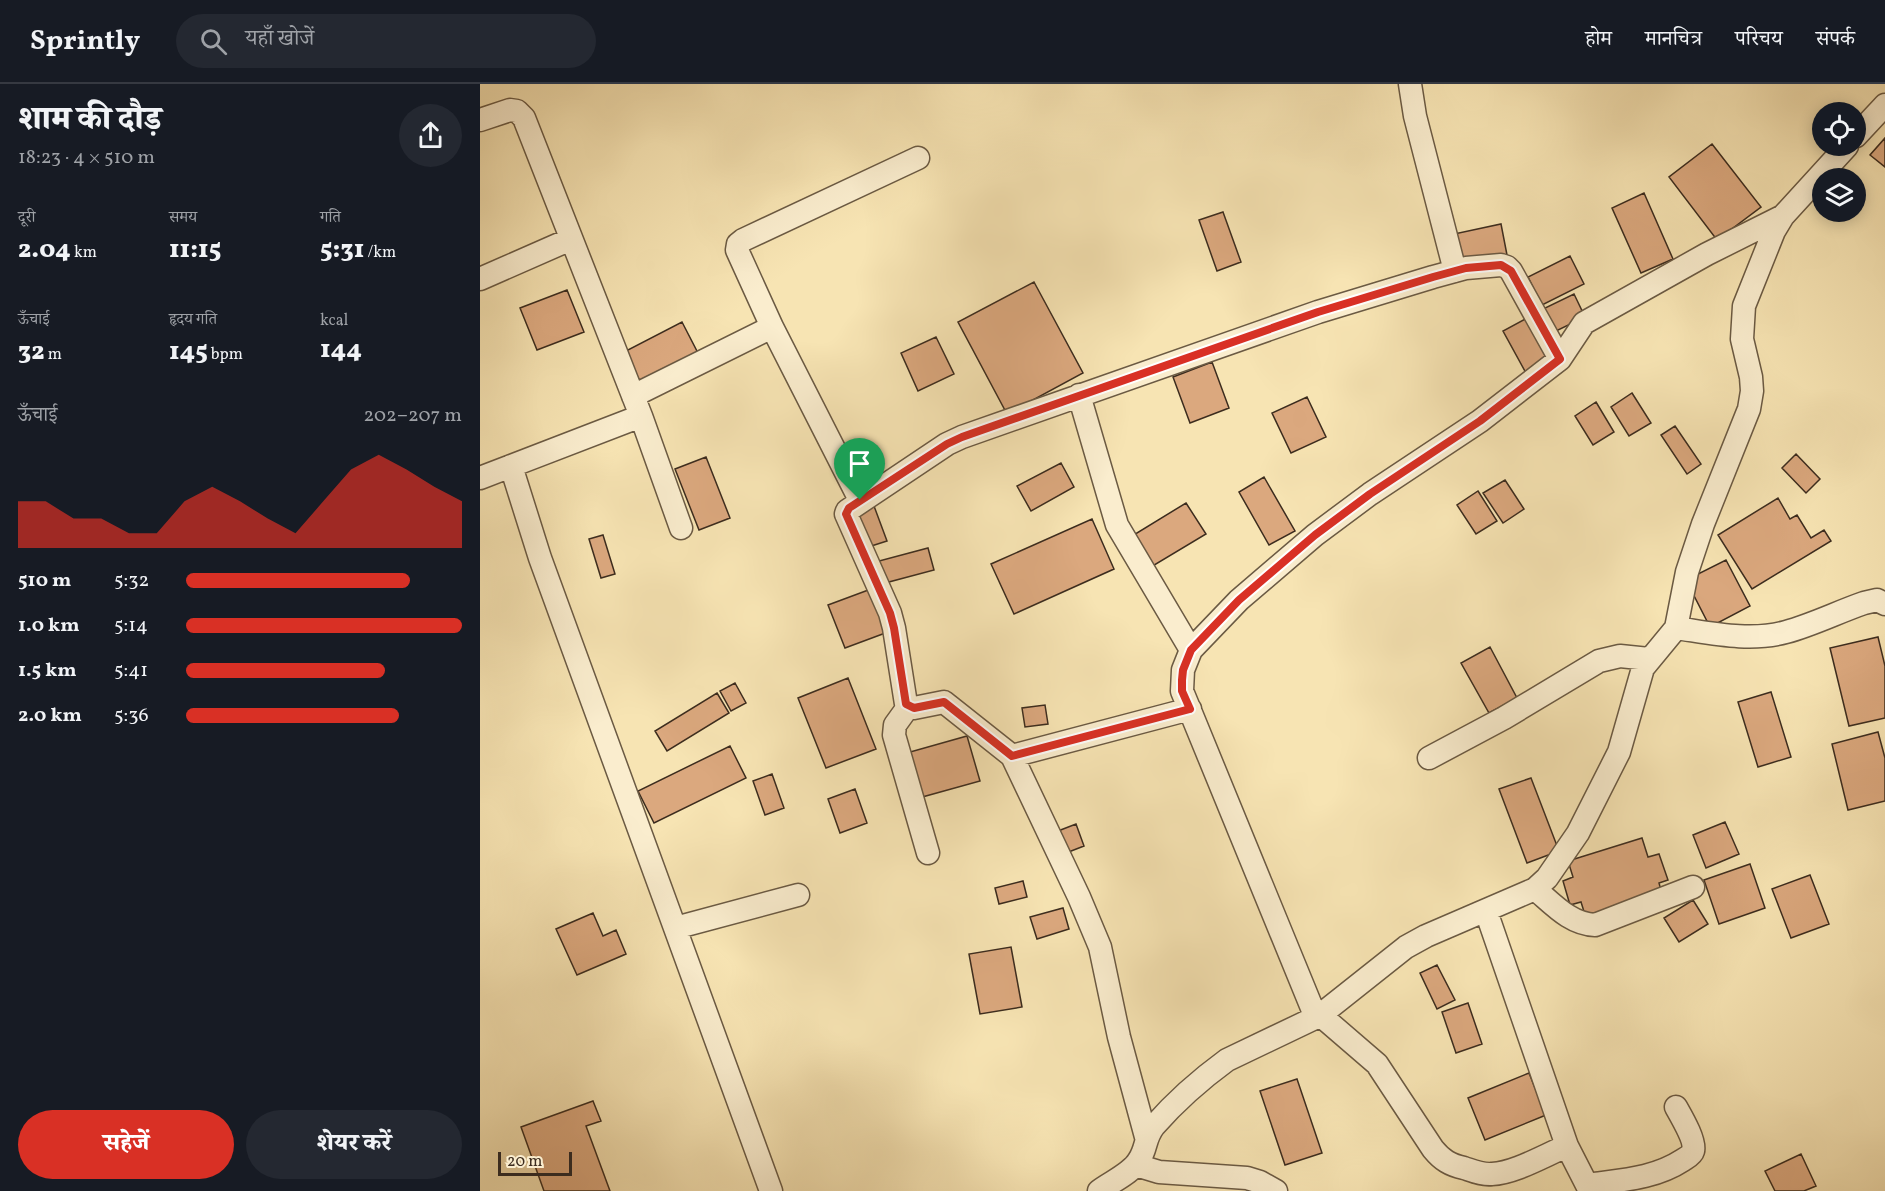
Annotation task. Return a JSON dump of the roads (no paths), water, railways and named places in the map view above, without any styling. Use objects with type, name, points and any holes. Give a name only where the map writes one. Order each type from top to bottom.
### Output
[{"type":"street","points":[[1410,84],[1415,116],[1455,271]]},
{"type":"street","points":[[1866,125],[1885,105]]},
{"type":"street","points":[[480,120],[510,110],[517,111],[524,118],[637,406],[681,528]]},
{"type":"street","points":[[1099,1191],[1136,1165],[1142,1154],[1146,1137],[1155,1125],[1202,1079],[1227,1060],[1319,1016],[1406,947],[1426,936],[1535,889],[1547,878],[1572,844],[1618,752],[1643,668],[1676,628],[1687,573],[1703,524],[1749,409],[1752,391],[1742,339],[1744,306],[1774,231],[1783,216],[1838,156]]},
{"type":"street","points":[[860,500],[772,327],[737,250],[738,244],[918,158]]},
{"type":"street","points":[[1567,1146],[1506,1172],[1484,1174],[1450,1165],[1433,1149],[1377,1064],[1319,1016],[1310,1003],[1182,691],[1183,670],[1191,650],[1239,600],[1315,535],[1370,494],[1480,421],[1560,359],[1578,330],[1593,318],[1707,254],[1783,216]]},
{"type":"street","points":[[480,279],[571,239]]},
{"type":"street","points":[[909,707],[904,699],[890,613],[846,514],[849,508],[860,500],[947,444],[1079,395],[1318,312],[1474,267],[1501,265],[1511,271],[1560,359]]},
{"type":"street","points":[[480,478],[511,466],[637,406],[772,327]]},
{"type":"street","points":[[1079,395],[1117,525],[1191,650]]},
{"type":"street","points":[[511,466],[540,558],[675,928],[767,1190]]},
{"type":"street","points":[[1676,628],[1728,636],[1785,633],[1864,603],[1877,600],[1885,604]]},
{"type":"street","points":[[1429,758],[1504,718],[1599,661],[1620,656],[1649,659]]},
{"type":"street","points":[[909,707],[944,702],[1012,756],[1100,947],[1119,1037],[1146,1137]]},
{"type":"street","points":[[909,707],[895,725],[894,735],[928,853]]},
{"type":"street","points":[[1012,756],[1190,709]]},
{"type":"street","points":[[1535,889],[1573,921],[1595,925],[1693,887]]},
{"type":"street","points":[[675,928],[798,895]]},
{"type":"street","points":[[1486,911],[1567,1146],[1589,1188],[1651,1176],[1689,1157],[1693,1151],[1693,1142],[1676,1107]]},
{"type":"street","points":[[1136,1165],[1159,1172],[1247,1178],[1276,1191]]}]
